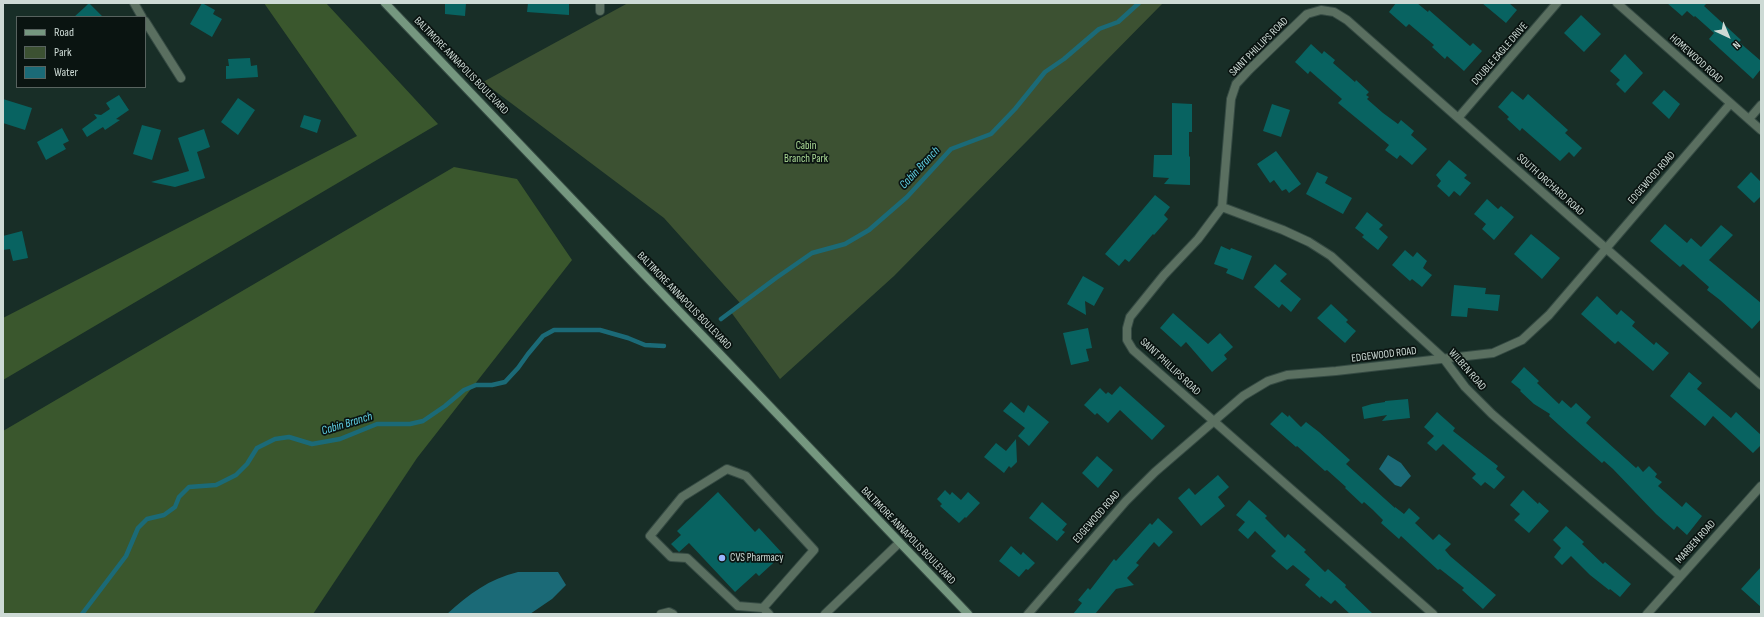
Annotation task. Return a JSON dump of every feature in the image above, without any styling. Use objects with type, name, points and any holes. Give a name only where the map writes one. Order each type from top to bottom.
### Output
[{"type":"main road","name":"BALTIMORE ANNAPOLIS BOULEVARD","points":[[385,3],[968,614]]},
{"type":"street","points":[[134,3],[141,16]]},
{"type":"street","name":"DOUBLE EAGLE DRIVE","points":[[1458,118],[1557,3]]},
{"type":"street","name":"HOMEWOOD ROAD","points":[[1617,3],[1761,130]]},
{"type":"street","name":"SOUTH ORCHARD ROAD","points":[[1321,10],[1334,12],[1347,20],[1761,385]]},
{"type":"street","name":"SAINT PHILLIPS ROAD","points":[[1321,10],[1307,14],[1248,70],[1236,84],[1231,99],[1222,207],[1198,239],[1164,275],[1130,317],[1127,328],[1127,340],[1133,350],[1433,614]]},
{"type":"street","points":[[146,23],[181,78]]},
{"type":"street","name":"EDGEWOOD ROAD","points":[[1028,614],[1126,501],[1155,472],[1243,396],[1268,381],[1287,375],[1492,353],[1522,340],[1549,315],[1730,104]]},
{"type":"street","points":[[1749,119],[1761,105]]},
{"type":"street","name":"WILBEN ROAD","points":[[1222,207],[1283,230],[1309,242],[1331,256],[1444,359],[1465,387],[1492,414],[1680,576]]},
{"type":"street","points":[[763,608],[814,550],[746,476],[727,469],[682,497],[650,536],[671,557],[687,558],[738,606],[763,608],[769,614]]},
{"type":"street","name":"MARBEN ROAD","points":[[1647,614],[1761,486]]},
{"type":"street","points":[[825,614],[899,543]]},
{"type":"street","points":[[661,614],[669,612],[673,614]]},
{"type":"green space","points":[[264,3],[326,3],[438,124],[3,380],[3,318],[357,136]]},
{"type":"green space","name":"Cabin Branch Park","points":[[628,3],[1163,3],[894,276],[780,379],[731,312],[740,303],[664,218],[483,82]]},
{"type":"green space","points":[[454,167],[517,179],[572,260],[417,458],[313,614],[3,614],[3,431]]},
{"type":"water","points":[[1388,455],[1401,463],[1411,476],[1401,487],[1395,485],[1379,469]]},
{"type":"water","points":[[518,572],[558,572],[566,585],[552,599],[530,614],[447,614],[480,588],[498,579]]},
{"type":"building","points":[[89,3],[102,16],[75,16]]},
{"type":"building","points":[[202,3],[215,10],[213,14],[222,19],[212,37],[190,24]]},
{"type":"building","points":[[445,3],[466,3],[465,16],[445,14]]},
{"type":"building","points":[[528,3],[569,3],[569,15],[527,12]]},
{"type":"building","points":[[1396,3],[1417,3],[1428,12],[1429,10],[1470,46],[1473,43],[1482,51],[1464,71],[1447,56],[1445,59],[1432,47],[1434,45],[1409,24],[1406,27],[1389,12]]},
{"type":"building","points":[[1482,3],[1509,3],[1517,10],[1506,23]]},
{"type":"building","points":[[1667,3],[1707,3],[1704,6],[1741,40],[1739,42],[1761,61],[1761,69],[1753,79],[1709,39],[1714,33],[1695,16],[1694,17],[1687,11],[1682,16]]},
{"type":"building","points":[[1581,15],[1601,34],[1584,52],[1564,33]]},
{"type":"building","points":[[1311,44],[1322,54],[1324,51],[1335,60],[1333,63],[1369,92],[1366,95],[1369,97],[1367,99],[1383,113],[1398,124],[1401,120],[1414,131],[1411,135],[1427,149],[1412,165],[1400,155],[1397,159],[1385,150],[1389,145],[1338,103],[1342,99],[1310,71],[1308,74],[1295,62]]},
{"type":"building","points":[[1625,54],[1643,73],[1625,93],[1616,84],[1620,80],[1610,71]]},
{"type":"building","points":[[250,58],[251,66],[257,65],[258,77],[226,79],[226,66],[229,66],[228,59]]},
{"type":"building","points":[[1664,90],[1680,104],[1669,119],[1652,103]]},
{"type":"building","points":[[1512,91],[1523,100],[1528,94],[1568,130],[1565,133],[1582,148],[1574,157],[1569,152],[1560,161],[1522,128],[1520,131],[1507,119],[1509,117],[1498,107]]},
{"type":"building","points":[[119,95],[129,110],[116,119],[120,120],[105,130],[103,127],[87,137],[82,129],[97,118],[94,114],[101,115],[110,109],[106,103]]},
{"type":"building","points":[[238,98],[255,110],[238,135],[221,122]]},
{"type":"building","points":[[3,99],[32,108],[25,130],[3,123]]},
{"type":"building","points":[[1172,103],[1192,104],[1192,132],[1189,132],[1190,185],[1164,184],[1169,178],[1153,177],[1154,155],[1172,155]]},
{"type":"building","points":[[1272,104],[1290,110],[1281,137],[1263,131]]},
{"type":"building","points":[[304,115],[321,120],[317,133],[300,127]]},
{"type":"building","points":[[142,125],[161,130],[152,160],[133,154]]},
{"type":"building","points":[[62,128],[69,141],[63,144],[66,149],[46,160],[37,142]]},
{"type":"building","points":[[204,129],[210,147],[197,152],[205,178],[175,187],[151,182],[189,171],[178,138]]},
{"type":"building","points":[[1276,151],[1301,184],[1289,193],[1286,189],[1282,191],[1274,180],[1270,183],[1257,164]]},
{"type":"building","points":[[1449,160],[1467,175],[1464,178],[1471,183],[1460,196],[1454,191],[1449,197],[1437,186],[1441,181],[1436,175]]},
{"type":"building","points":[[1317,172],[1328,177],[1325,183],[1352,198],[1343,214],[1306,194]]},
{"type":"building","points":[[1751,172],[1761,182],[1761,196],[1754,203],[1737,187]]},
{"type":"building","points":[[1155,195],[1170,207],[1164,215],[1168,219],[1129,262],[1125,259],[1119,266],[1105,254]]},
{"type":"building","points":[[1487,199],[1498,209],[1501,206],[1514,217],[1494,240],[1482,229],[1486,224],[1474,214]]},
{"type":"building","points":[[1367,212],[1383,225],[1379,229],[1388,237],[1378,250],[1362,237],[1364,235],[1355,228]]},
{"type":"building","points":[[1665,224],[1687,243],[1691,238],[1701,247],[1721,225],[1733,235],[1709,260],[1761,303],[1761,319],[1752,329],[1707,290],[1709,287],[1683,264],[1680,267],[1650,241]]},
{"type":"building","points":[[22,231],[28,258],[13,261],[10,249],[3,250],[3,236]]},
{"type":"building","points":[[1531,234],[1560,258],[1542,279],[1514,254]]},
{"type":"building","points":[[1221,246],[1252,256],[1243,280],[1226,273],[1228,269],[1214,264]]},
{"type":"building","points":[[1405,250],[1413,257],[1417,252],[1427,261],[1423,268],[1432,275],[1422,287],[1412,279],[1410,281],[1392,265]]},
{"type":"building","points":[[1275,264],[1287,274],[1280,281],[1301,299],[1291,312],[1282,304],[1279,308],[1254,287]]},
{"type":"building","points":[[1083,276],[1104,288],[1094,306],[1085,301],[1086,315],[1067,304]]},
{"type":"building","points":[[1454,285],[1486,288],[1485,294],[1500,295],[1498,311],[1468,308],[1467,317],[1451,316]]},
{"type":"building","points":[[1597,296],[1617,315],[1621,310],[1635,322],[1632,326],[1654,345],[1656,342],[1669,353],[1653,371],[1618,341],[1615,344],[1581,314]]},
{"type":"building","points":[[1331,304],[1348,320],[1346,322],[1356,331],[1345,343],[1317,318]]},
{"type":"building","points":[[1173,313],[1208,344],[1220,333],[1233,347],[1224,355],[1227,359],[1212,372],[1186,342],[1181,347],[1160,328]]},
{"type":"building","points":[[1088,328],[1092,348],[1086,349],[1089,361],[1071,365],[1063,333]]},
{"type":"building","points":[[1524,367],[1539,381],[1537,383],[1559,404],[1562,400],[1571,408],[1576,403],[1591,417],[1586,423],[1636,468],[1638,466],[1643,472],[1649,466],[1657,474],[1655,477],[1662,482],[1658,486],[1682,507],[1686,502],[1702,516],[1687,535],[1677,526],[1674,530],[1656,514],[1613,469],[1604,461],[1602,463],[1549,416],[1550,414],[1534,404],[1511,382]]},
{"type":"building","points":[[1689,372],[1702,383],[1697,389],[1731,418],[1736,412],[1761,435],[1761,445],[1753,453],[1713,416],[1705,426],[1670,396]]},
{"type":"building","points":[[1120,386],[1165,426],[1152,440],[1120,410],[1108,423],[1097,413],[1095,415],[1084,405],[1100,388],[1106,394],[1108,392],[1112,395]]},
{"type":"building","points":[[1408,399],[1410,418],[1382,421],[1387,415],[1364,419],[1362,407],[1385,401]]},
{"type":"building","points":[[1011,402],[1024,413],[1028,405],[1049,422],[1029,446],[1018,436],[1025,428],[1003,411]]},
{"type":"building","points":[[1282,412],[1288,417],[1289,415],[1301,427],[1306,422],[1319,432],[1350,460],[1346,464],[1395,508],[1404,514],[1409,508],[1420,518],[1415,523],[1433,540],[1439,534],[1451,544],[1445,550],[1450,556],[1496,595],[1483,609],[1462,590],[1464,588],[1440,569],[1438,570],[1401,536],[1399,539],[1381,523],[1383,520],[1373,510],[1364,502],[1362,504],[1327,470],[1325,471],[1270,424]]},
{"type":"building","points":[[1437,412],[1455,428],[1453,431],[1498,466],[1496,469],[1505,477],[1494,489],[1485,482],[1481,486],[1472,478],[1476,474],[1443,444],[1436,451],[1427,443],[1434,436],[1424,427]]},
{"type":"building","points":[[1016,439],[1017,462],[1011,468],[1009,466],[1004,473],[984,457],[996,443],[1006,451]]},
{"type":"building","points":[[1097,456],[1113,470],[1098,488],[1082,473]]},
{"type":"building","points":[[1218,475],[1229,487],[1218,497],[1225,506],[1201,526],[1178,498],[1189,488],[1195,495]]},
{"type":"building","points":[[945,490],[950,495],[952,492],[961,500],[968,492],[980,503],[966,518],[965,517],[959,523],[940,506],[942,504],[937,499]]},
{"type":"building","points":[[1523,490],[1538,504],[1539,502],[1549,511],[1529,533],[1514,520],[1520,514],[1510,505]]},
{"type":"building","points":[[718,492],[755,532],[759,528],[783,554],[759,576],[756,573],[735,592],[689,543],[679,552],[671,544],[681,535],[677,531]]},
{"type":"building","points":[[1249,500],[1267,516],[1265,518],[1285,538],[1288,534],[1306,550],[1304,552],[1325,572],[1328,569],[1346,585],[1345,587],[1373,614],[1350,614],[1335,600],[1331,604],[1321,596],[1320,598],[1305,585],[1310,579],[1293,565],[1287,570],[1271,556],[1276,551],[1255,531],[1248,539],[1238,530],[1245,522],[1236,515]]},
{"type":"building","points":[[1042,502],[1067,524],[1062,530],[1065,532],[1057,541],[1029,518]]},
{"type":"building","points":[[1158,518],[1173,532],[1159,547],[1154,542],[1136,563],[1139,565],[1127,578],[1134,585],[1116,589],[1095,614],[1073,614],[1082,603],[1078,600],[1088,588],[1090,590],[1114,559],[1116,561],[1150,523],[1152,525]]},
{"type":"building","points":[[1566,526],[1584,542],[1582,544],[1603,564],[1605,562],[1631,584],[1620,597],[1590,575],[1571,556],[1562,565],[1554,557],[1561,548],[1553,540]]},
{"type":"building","points":[[1011,546],[1021,555],[1023,552],[1035,563],[1028,570],[1026,569],[1019,577],[999,561]]},
{"type":"building","points":[[1761,567],[1761,607],[1741,589]]},
{"type":"waterway","name":"Cabin Branch","points":[[721,319],[812,253],[845,244],[869,230],[907,197],[951,149],[991,134],[1015,109],[1045,72],[1064,59],[1099,29],[1118,22],[1139,3]]},
{"type":"waterway","name":"Cabin Branch","points":[[82,614],[126,556],[138,528],[147,519],[164,515],[175,507],[179,497],[189,487],[216,485],[236,475],[247,464],[257,448],[275,439],[289,437],[312,444],[340,439],[377,424],[410,424],[423,421],[445,406],[464,390],[476,385],[492,385],[505,382],[543,336],[554,330],[600,330],[628,338],[645,345],[664,346]]},
{"type":"place","name":"CVS Pharmacy","points":[[722,558]]}]
